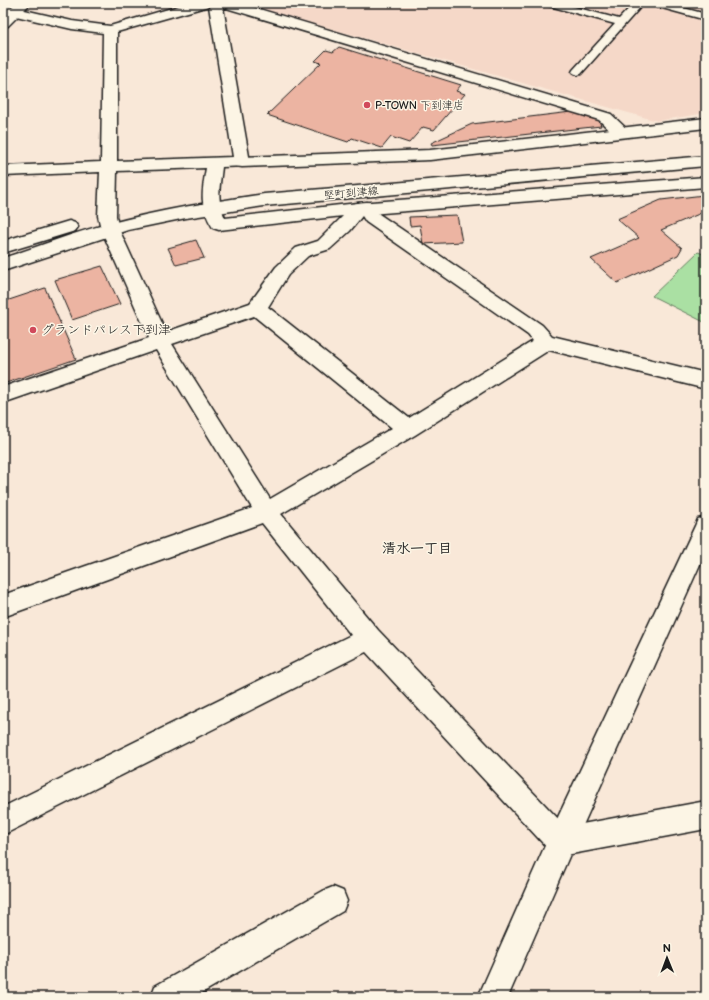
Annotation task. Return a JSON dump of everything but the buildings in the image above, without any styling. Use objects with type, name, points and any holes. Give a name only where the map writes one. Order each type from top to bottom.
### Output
[{"type":"street","points":[[3,23],[14,8],[72,25],[110,30],[204,3]]},
{"type":"street","points":[[215,3],[242,162]]},
{"type":"street","points":[[224,3],[605,117],[623,133]]},
{"type":"street","points":[[110,30],[109,222],[161,342],[266,512],[369,638],[561,842]]},
{"type":"street","points":[[3,171],[430,155],[706,123]]},
{"type":"street","name":"堅町到津線","points":[[3,247],[211,200],[264,200],[706,147]]},
{"type":"street","name":"堅町到津線","points":[[458,177],[706,161]]},
{"type":"street","points":[[215,162],[211,200],[219,224],[362,209],[706,182]]},
{"type":"street","points":[[3,394],[161,342],[257,308],[282,270],[302,252],[324,245],[362,209]]},
{"type":"street","points":[[362,209],[372,218],[535,330],[546,342],[706,381]]},
{"type":"street","name":"堅町到津線","points":[[3,265],[109,222]]},
{"type":"street","points":[[257,308],[408,429]]},
{"type":"street","points":[[3,606],[266,512],[408,429],[546,342]]},
{"type":"street","points":[[492,997],[561,842],[706,526]]},
{"type":"street","points":[[3,821],[369,638]]},
{"type":"street","points":[[561,842],[706,815]]},
{"type":"street","points":[[166,997],[333,901]]},
{"type":"lane","points":[[548,3],[622,23]]},
{"type":"lane","points":[[577,72],[640,3]]},
{"type":"lane","points":[[660,4],[706,17]]},
{"type":"shaded area","points":[[240,3],[706,3],[706,113],[657,121]]},
{"type":"green space","points":[[698,252],[706,255],[706,323],[652,296]]},
{"type":"place","name":"P-TOWN 下到津店","points":[[367,105]]},
{"type":"place","name":"グランドパレス下到津","points":[[33,330]]},
{"type":"district","name":"清水一丁目","points":[[417,548]]}]
